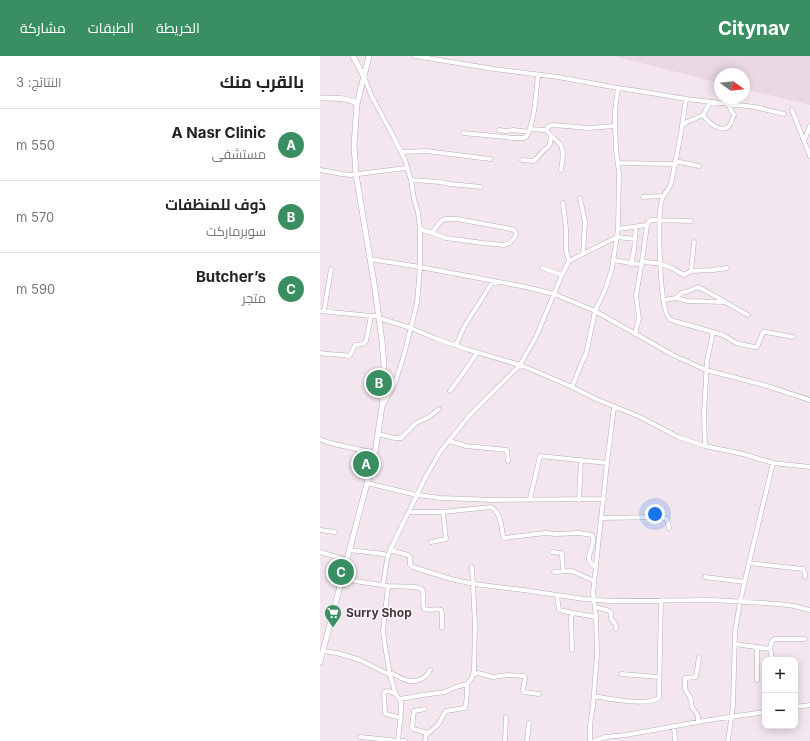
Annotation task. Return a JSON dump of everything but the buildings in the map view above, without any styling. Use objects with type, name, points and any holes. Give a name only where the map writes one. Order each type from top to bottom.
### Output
[{"type":"street","points":[[353,56],[372,97],[401,152],[411,180],[420,229],[420,267],[417,303],[394,387],[382,406]]},
{"type":"street","points":[[320,662],[375,454],[382,406],[384,365],[379,317],[356,174],[354,145],[357,104],[369,56]]},
{"type":"street","points":[[415,56],[494,70],[558,77],[686,99],[713,102]]},
{"type":"street","points":[[463,133],[526,137],[530,130],[538,75]]},
{"type":"street","points":[[572,387],[587,350],[595,311],[609,278],[617,237],[619,173],[615,110],[618,88]]},
{"type":"street","points":[[320,98],[351,100],[357,104]]},
{"type":"street","points":[[686,99],[671,184],[663,196],[661,205],[660,264],[662,287],[668,317],[689,326],[723,335],[736,343],[754,347],[757,347],[763,332],[793,338]]},
{"type":"street","points":[[682,126],[687,122],[704,116],[709,104],[713,102]]},
{"type":"street","points":[[704,116],[711,124],[724,128],[728,127],[734,114],[727,104]]},
{"type":"street","points":[[727,104],[755,107],[784,114]]},
{"type":"street","points":[[792,110],[810,156]]},
{"type":"street","points":[[499,130],[546,130],[549,126],[553,125],[589,128],[615,126]]},
{"type":"street","points":[[804,141],[810,126]]},
{"type":"street","points":[[546,130],[561,145],[563,151],[561,170]]},
{"type":"street","points":[[522,160],[533,161],[536,159],[544,150],[548,148],[551,136]]},
{"type":"street","points":[[401,152],[426,151],[490,159]]},
{"type":"street","points":[[618,163],[675,162],[699,166]]},
{"type":"street","points":[[320,170],[342,174],[356,174],[406,168]]},
{"type":"street","points":[[411,180],[481,187]]},
{"type":"street","points":[[643,196],[663,196]]},
{"type":"street","points":[[580,198],[585,222],[583,254]]},
{"type":"street","points":[[563,203],[566,229],[566,250],[569,261]]},
{"type":"street","points":[[420,229],[446,238],[504,245],[510,243],[515,237],[516,233],[511,229],[457,219],[445,219],[441,221],[432,233]]},
{"type":"street","points":[[635,334],[639,318],[636,296],[648,222],[649,220],[691,221]]},
{"type":"street","points":[[618,229],[647,226]]},
{"type":"street","points":[[631,264],[636,227]]},
{"type":"street","points":[[398,741],[401,706],[400,699],[396,694],[390,675],[383,631],[388,556],[390,550],[440,452],[469,416],[520,365],[536,337],[569,261],[617,237],[635,239]]},
{"type":"street","points":[[691,271],[694,242]]},
{"type":"street","points":[[634,250],[644,251]]},
{"type":"street","points":[[370,259],[526,287],[554,294],[595,311],[673,355],[706,370],[769,386],[810,400]]},
{"type":"street","points":[[613,260],[631,264],[660,264],[672,268],[684,275],[691,271],[726,268]]},
{"type":"street","points":[[542,268],[562,275]]},
{"type":"street","points":[[331,269],[322,311],[379,317],[456,345],[520,365],[572,387],[596,400],[640,417],[670,434],[705,446],[742,454],[773,463],[810,468]]},
{"type":"street","points":[[456,345],[464,327],[493,281]]},
{"type":"street","points":[[676,298],[681,293],[698,287],[748,315]]},
{"type":"street","points":[[664,300],[676,298],[687,302],[726,302]]},
{"type":"street","points":[[320,353],[349,356],[355,345],[363,344],[366,341],[371,316]]},
{"type":"street","points":[[705,446],[704,413],[706,370],[713,332]]},
{"type":"street","points":[[450,391],[477,352]]},
{"type":"street","points":[[590,741],[590,725],[597,654],[596,617],[593,593],[614,407]]},
{"type":"street","points":[[378,434],[401,438],[416,423],[429,417],[438,409]]},
{"type":"street","points":[[320,439],[375,454]]},
{"type":"street","points":[[449,441],[466,446],[507,450],[508,460]]},
{"type":"street","points":[[530,499],[540,456],[607,463]]},
{"type":"street","points":[[578,500],[581,460]]},
{"type":"street","points":[[728,741],[736,632],[740,602],[773,463]]},
{"type":"street","points":[[367,483],[417,495],[455,499],[604,499]]},
{"type":"street","points":[[409,512],[443,512],[492,507],[495,509],[504,538],[545,533],[592,535],[593,545],[589,558],[591,563],[596,568]]},
{"type":"street","points":[[431,542],[446,539],[443,512]]},
{"type":"street","points":[[602,518],[658,517],[667,519],[669,528]]},
{"type":"street","points":[[320,530],[335,532]]},
{"type":"street","points":[[349,550],[384,554],[388,556]]},
{"type":"street","points":[[390,550],[410,556],[410,564],[413,567],[451,579],[474,584],[593,599],[740,602],[779,604],[810,610]]},
{"type":"street","points":[[320,552],[347,560]]},
{"type":"street","points":[[552,552],[562,554],[563,571]]},
{"type":"street","points":[[749,563],[803,570],[805,577]]},
{"type":"street","points":[[400,699],[445,692],[466,684],[473,675],[475,624],[472,567]]},
{"type":"street","points":[[554,572],[572,571],[594,581]]},
{"type":"street","points":[[705,577],[745,582]]},
{"type":"street","points":[[342,579],[386,586],[415,587],[422,589],[424,609],[441,610],[442,628]]},
{"type":"street","points":[[557,595],[559,610],[596,617]]},
{"type":"street","points":[[594,696],[626,701],[645,701],[659,698],[661,600]]},
{"type":"street","points":[[594,607],[611,612],[611,618],[615,623],[616,629]]},
{"type":"street","points":[[572,650],[571,616],[573,613]]},
{"type":"street","points":[[771,657],[770,649],[771,642],[774,639],[805,639]]},
{"type":"street","points":[[735,644],[770,649]]},
{"type":"street","points":[[756,680],[757,647]]},
{"type":"street","points":[[323,651],[337,653],[360,660],[390,675],[393,674],[413,681],[426,677],[430,670]]},
{"type":"street","points":[[698,722],[698,716],[692,707],[690,697],[685,689],[685,681],[688,677],[694,678],[696,676],[699,657]]},
{"type":"street","points":[[473,675],[478,673],[490,676],[525,676],[524,692],[539,694]]},
{"type":"street","points":[[621,674],[659,677]]},
{"type":"street","points":[[425,741],[426,735],[438,725],[446,712],[465,708],[467,701],[466,684]]},
{"type":"street","points":[[396,694],[392,692],[384,692],[385,713],[401,718]]},
{"type":"street","points":[[798,707],[810,705]]},
{"type":"street","points":[[425,709],[414,711],[412,727],[413,729],[428,733]]},
{"type":"street","points":[[594,741],[606,737],[626,735],[731,716],[762,712]]},
{"type":"street","points":[[505,741],[506,717]]},
{"type":"street","points":[[527,741],[529,723]]},
{"type":"street","points":[[674,726],[675,741]]},
{"type":"street","points":[[360,737],[395,741]]},
{"type":"shaded area","points":[[614,56],[810,56],[810,105],[750,90],[750,68],[714,68],[714,81]]},
{"type":"place","name":"ذوف للمنظفات","points":[[379,383]]},
{"type":"place","name":"A Nasr Clinic","points":[[366,464]]},
{"type":"place","name":"Butcher’s","points":[[341,572]]},
{"type":"place","name":"Surry Shop","points":[[333,628]]}]
